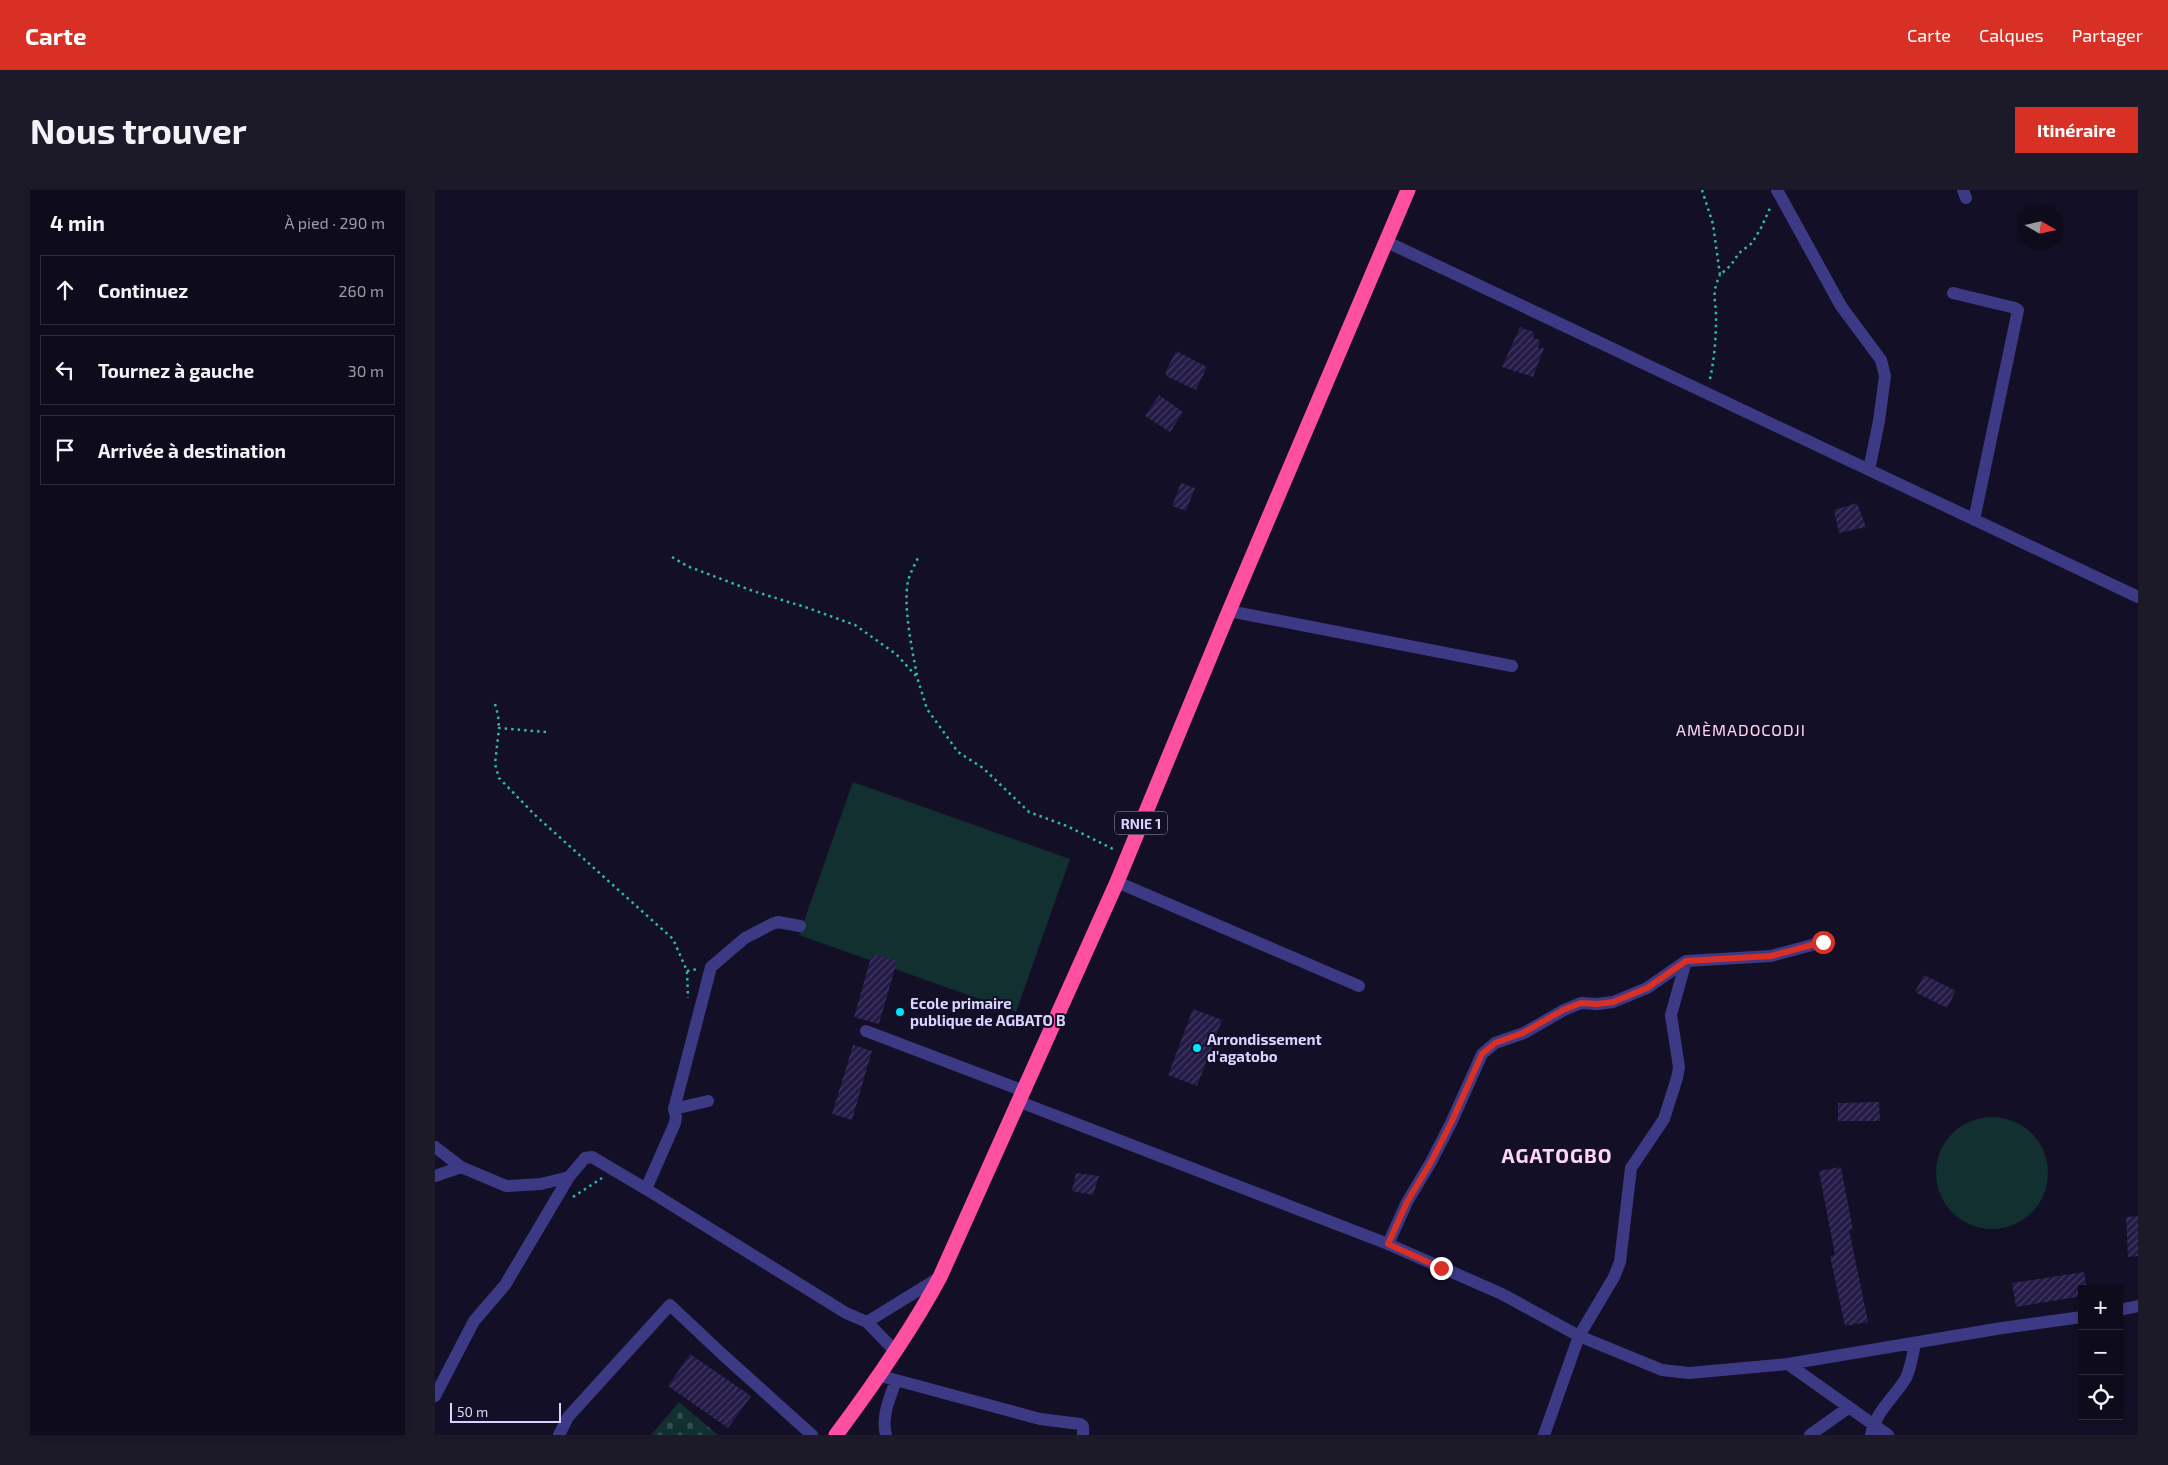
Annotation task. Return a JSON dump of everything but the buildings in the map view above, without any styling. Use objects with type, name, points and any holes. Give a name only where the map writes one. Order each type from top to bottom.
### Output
[{"type":"highway","name":"RNIE 1","points":[[836,1435],[881,1376],[916,1321],[940,1277],[1117,882],[1229,611],[1409,190]]},
{"type":"street","points":[[1778,191],[1841,306],[1881,360],[1885,369],[1879,421],[1869,470]]},
{"type":"street","points":[[1387,242],[2138,597]]},
{"type":"street","points":[[1953,293],[2018,310],[1974,520]]},
{"type":"street","points":[[1229,611],[1512,666]]},
{"type":"street","points":[[1117,882],[1359,986]]},
{"type":"street","points":[[647,1189],[675,1123],[674,1109],[711,967],[745,938],[772,924],[778,922],[800,926]]},
{"type":"street","points":[[1388,1244],[1407,1202],[1431,1162],[1451,1123],[1482,1054],[1495,1043],[1523,1033],[1563,1010],[1581,1003],[1613,1002],[1647,988],[1686,961],[1771,956],[1823,942]]},
{"type":"street","points":[[1544,1435],[1579,1336],[1614,1277],[1620,1262],[1631,1168],[1664,1119],[1677,1078],[1679,1067],[1671,1015],[1686,961]]},
{"type":"street","points":[[866,1030],[1022,1096],[1388,1244],[1502,1294],[1579,1336],[1661,1370],[1679,1373],[1787,1364],[2002,1328],[2078,1318]]},
{"type":"street","points":[[674,1109],[708,1101]]},
{"type":"street","points":[[435,1148],[461,1167],[511,1186],[541,1184],[569,1177]]},
{"type":"street","points":[[435,1396],[474,1321],[505,1285],[569,1177],[588,1156],[647,1189],[846,1313],[867,1322],[896,1352]]},
{"type":"street","points":[[435,1176],[461,1167]]},
{"type":"street","points":[[867,1322],[940,1277]]},
{"type":"street","points":[[559,1435],[573,1411],[670,1305],[813,1435]]},
{"type":"street","points":[[2123,1309],[2138,1306]]},
{"type":"street","points":[[1872,1430],[1906,1378],[1913,1359],[1915,1343]]},
{"type":"street","points":[[1787,1364],[1848,1408],[1872,1430],[1888,1435]]},
{"type":"street","points":[[881,1376],[1040,1419],[1080,1424],[1083,1426],[1083,1435]]},
{"type":"street","points":[[886,1435],[883,1426],[885,1413],[896,1380]]},
{"type":"street","points":[[1810,1435],[1848,1408]]},
{"type":"path","points":[[1702,190],[1713,224],[1720,275],[1713,296],[1717,308],[1717,320],[1710,380]]},
{"type":"path","points":[[1720,275],[1731,265],[1739,253],[1752,243],[1778,191]]},
{"type":"path","points":[[919,556],[908,582],[908,596],[912,650],[917,676],[927,709],[958,752],[983,768],[1029,812],[1067,826],[1104,843],[1127,857]]},
{"type":"path","points":[[672,557],[687,566],[753,591],[855,625],[896,654],[917,676]]},
{"type":"path","points":[[495,704],[499,728],[495,764],[499,778],[536,816],[673,939],[687,971]]},
{"type":"path","points":[[499,728],[546,732]]},
{"type":"path","points":[[570,1199],[614,1170]]},
{"type":"green space","points":[[853,782],[1070,859],[1016,1012],[799,935]]},
{"type":"green space","points":[[1992,1117],[2003,1118],[2013,1122],[2031,1134],[2043,1152],[2047,1162],[2047,1184],[2043,1194],[2031,1212],[2013,1224],[2003,1228],[1992,1229],[1981,1228],[1971,1224],[1953,1212],[1941,1194],[1937,1184],[1936,1173],[1937,1162],[1941,1152],[1953,1134],[1971,1122],[1981,1118]]},
{"type":"green space","points":[[679,1402],[718,1435],[651,1435]]},
{"type":"place","name":"Ecole primaire publique de AGBATO B","points":[[900,1012]]},
{"type":"place","name":"Arrondissement d'agatobo","points":[[1197,1048]]},
{"type":"district","name":"AMÈMADOCODJI","points":[[1741,729]]},
{"type":"district","name":"AGATOGBO","points":[[1557,1155]]},
{"type":"route","points":[[1441,1268],[1388,1244],[1407,1202],[1431,1162],[1451,1123],[1482,1054],[1495,1043],[1523,1033],[1563,1010],[1581,1003],[1613,1002],[1647,988],[1686,961],[1745,957],[1760,958],[1823,942]]}]
